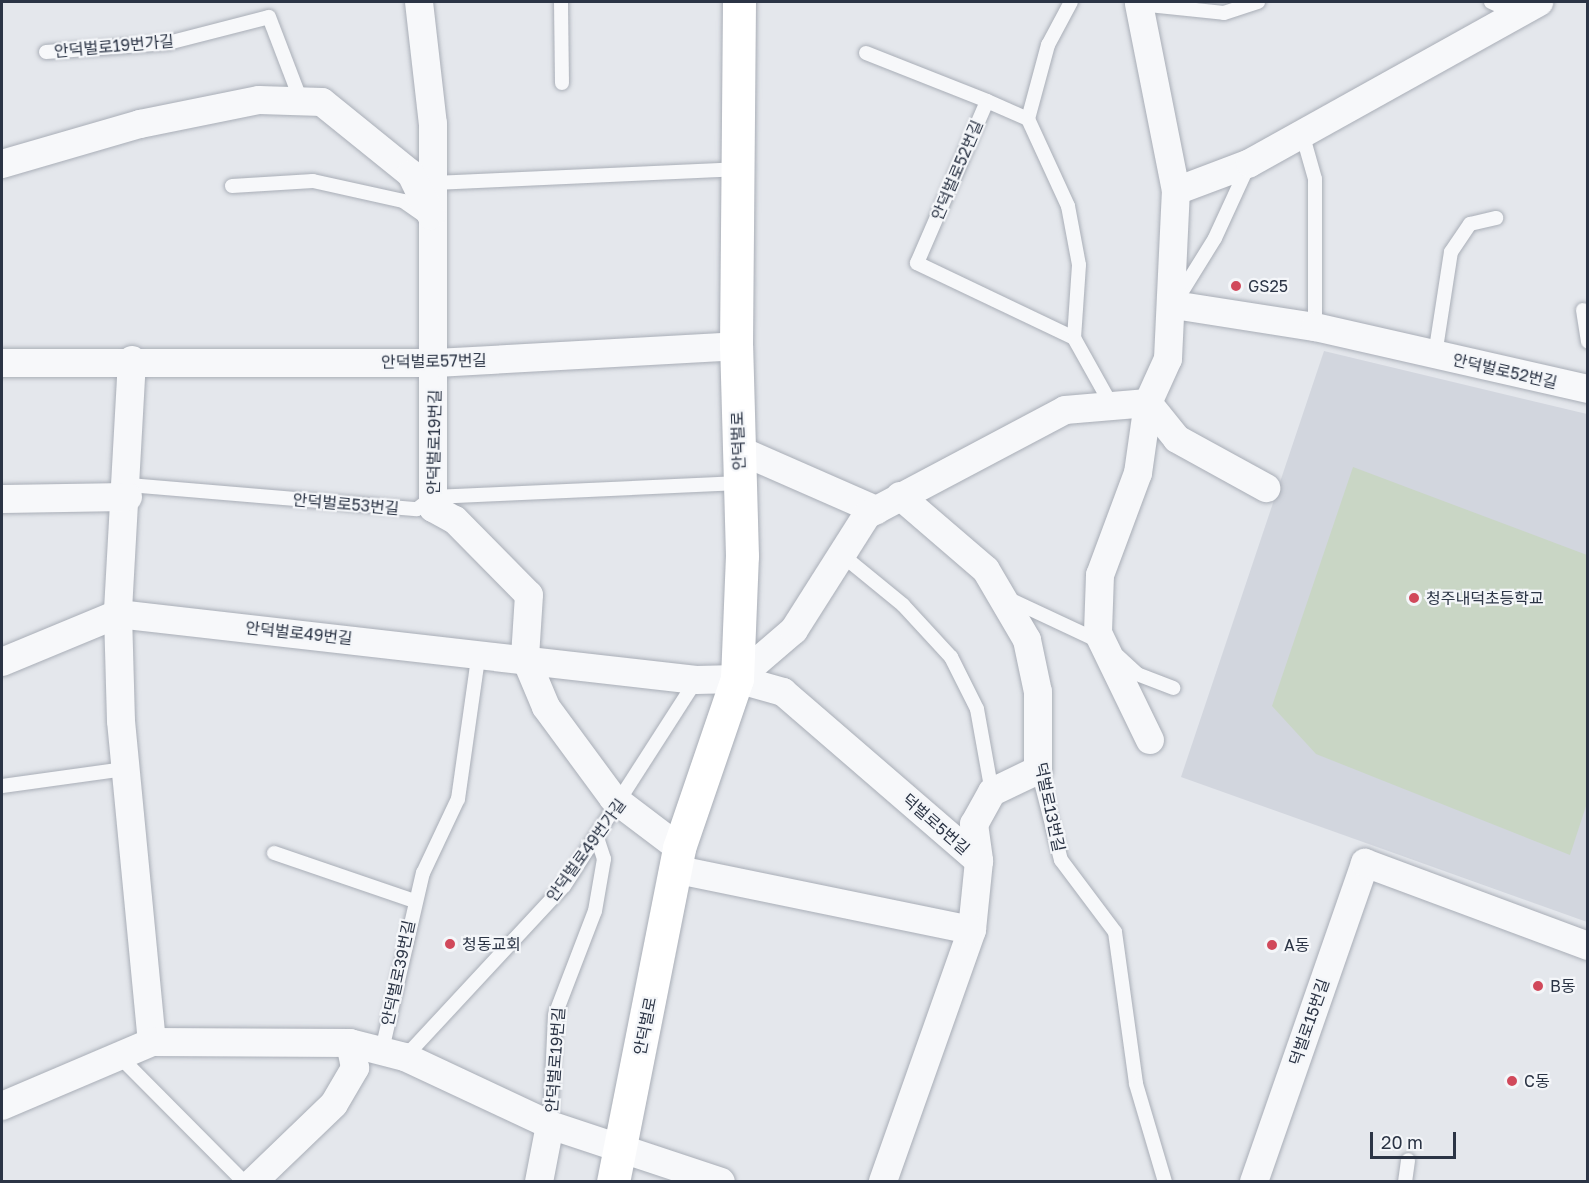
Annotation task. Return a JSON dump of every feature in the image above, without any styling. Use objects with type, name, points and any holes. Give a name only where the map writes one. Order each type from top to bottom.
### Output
[{"type":"street","name":"안덕벌로19번길","points":[[419,2],[433,124],[436,363],[433,508],[455,520],[529,595],[525,657],[546,707],[621,804],[677,858]]},
{"type":"street","name":"안덕벌로","points":[[613,1182],[622,1146],[677,858],[737,680],[740,483],[736,346],[739,2]]},
{"type":"street","points":[[1139,2],[1176,191],[1174,305],[1168,359],[1148,403],[1138,473],[1100,575],[1098,633],[1150,740]]},
{"type":"street","points":[[1176,191],[1250,163],[1528,8]]},
{"type":"street","points":[[2,164],[140,124],[259,100],[322,102],[411,174],[434,223]]},
{"type":"street","name":"안덕벌로52번길","points":[[1174,305],[1314,327],[1435,355],[1584,384]]},
{"type":"street","name":"안덕벌로57번길","points":[[2,363],[132,360],[436,363],[736,346]]},
{"type":"street","points":[[132,360],[128,491],[118,614],[125,769],[152,1042]]},
{"type":"street","points":[[737,680],[794,630],[842,555],[876,510],[1065,410],[1148,403]]},
{"type":"street","points":[[1148,403],[1177,439],[1266,488]]},
{"type":"street","points":[[739,450],[876,510]]},
{"type":"street","name":"안덕벌로53번길","points":[[2,499],[128,491]]},
{"type":"street","name":"덕벌로13번길","points":[[900,496],[986,570],[1027,640],[1034,671],[1038,770]]},
{"type":"street","points":[[2,662],[118,614]]},
{"type":"street","name":"안덕벌로49번길","points":[[118,614],[525,657],[696,680],[737,680]]},
{"type":"street","name":"덕벌로5번길","points":[[737,680],[783,692],[979,861],[972,930],[883,1182]]},
{"type":"street","points":[[979,861],[974,824],[992,792],[1038,770]]},
{"type":"street","points":[[677,858],[972,930]]},
{"type":"street","name":"덕벌로15번길","points":[[1254,1182],[1365,863],[1587,946]]},
{"type":"street","name":"안덕벌로39번길","points":[[2,1106],[152,1042],[350,1043],[393,1053],[550,1125],[622,1146],[721,1182]]},
{"type":"street","points":[[253,1182],[334,1104],[355,1068],[350,1043]]},
{"type":"street","name":"안덕벌로19번길","points":[[539,1182],[550,1125]]},
{"type":"lane","points":[[561,2],[562,83]]},
{"type":"lane","points":[[1071,2],[1048,45],[1028,119],[1068,206],[1079,265],[1074,338],[1112,406]]},
{"type":"lane","points":[[1139,2],[1224,13],[1258,2]]},
{"type":"lane","points":[[1491,2],[1528,8]]},
{"type":"lane","name":"안덕벌로19번가길","points":[[46,52],[168,43],[269,17],[301,101]]},
{"type":"lane","points":[[866,52],[987,101]]},
{"type":"lane","name":"안덕벌로52번길","points":[[1028,119],[987,101],[916,263],[1074,338]]},
{"type":"lane","points":[[1302,133],[1315,179],[1314,327]]},
{"type":"lane","points":[[1174,305],[1215,238],[1250,163]]},
{"type":"lane","points":[[434,183],[737,169]]},
{"type":"lane","points":[[232,186],[312,181],[404,201],[434,223]]},
{"type":"lane","name":"안덕벌로52번길","points":[[1435,355],[1451,252],[1470,224],[1496,218]]},
{"type":"lane","points":[[1583,310],[1587,342]]},
{"type":"lane","name":"안덕벌로53번길","points":[[128,491],[417,509],[433,497],[740,483]]},
{"type":"lane","points":[[842,555],[903,605],[951,657],[977,709],[992,792]]},
{"type":"lane","points":[[1002,596],[1103,643],[1137,674],[1173,688]]},
{"type":"lane","points":[[414,902],[458,799],[479,652]]},
{"type":"lane","name":"안덕벌로49번가길","points":[[393,1053],[564,886],[621,804],[696,680]]},
{"type":"lane","points":[[2,786],[125,769]]},
{"type":"lane","name":"덕벌로13번길","points":[[1038,770],[1061,860],[1115,932],[1136,1084],[1165,1182]]},
{"type":"lane","name":"안덕벌로19번길","points":[[550,1125],[555,1015],[595,911],[604,859],[597,838]]},
{"type":"lane","name":"안덕벌로39번길","points":[[274,854],[414,902],[393,1053]]},
{"type":"lane","points":[[119,1056],[244,1182]]},
{"type":"lane","points":[[1405,1182],[1408,1160]]},
{"type":"shaded area","name":"청주내덕초등학교","points":[[1324,351],[1587,414],[1587,922],[1181,777]]},
{"type":"green space","points":[[1353,467],[1587,555],[1587,803],[1570,855],[1316,754],[1272,706]]},
{"type":"place","name":"GS25","points":[[1236,286]]},
{"type":"place","name":"청주내덕초등학교","points":[[1414,598]]},
{"type":"place","name":"청동교회","points":[[450,944]]},
{"type":"place","name":"A동","points":[[1272,945]]},
{"type":"place","name":"B동","points":[[1538,986]]},
{"type":"place","name":"C동","points":[[1512,1081]]}]
